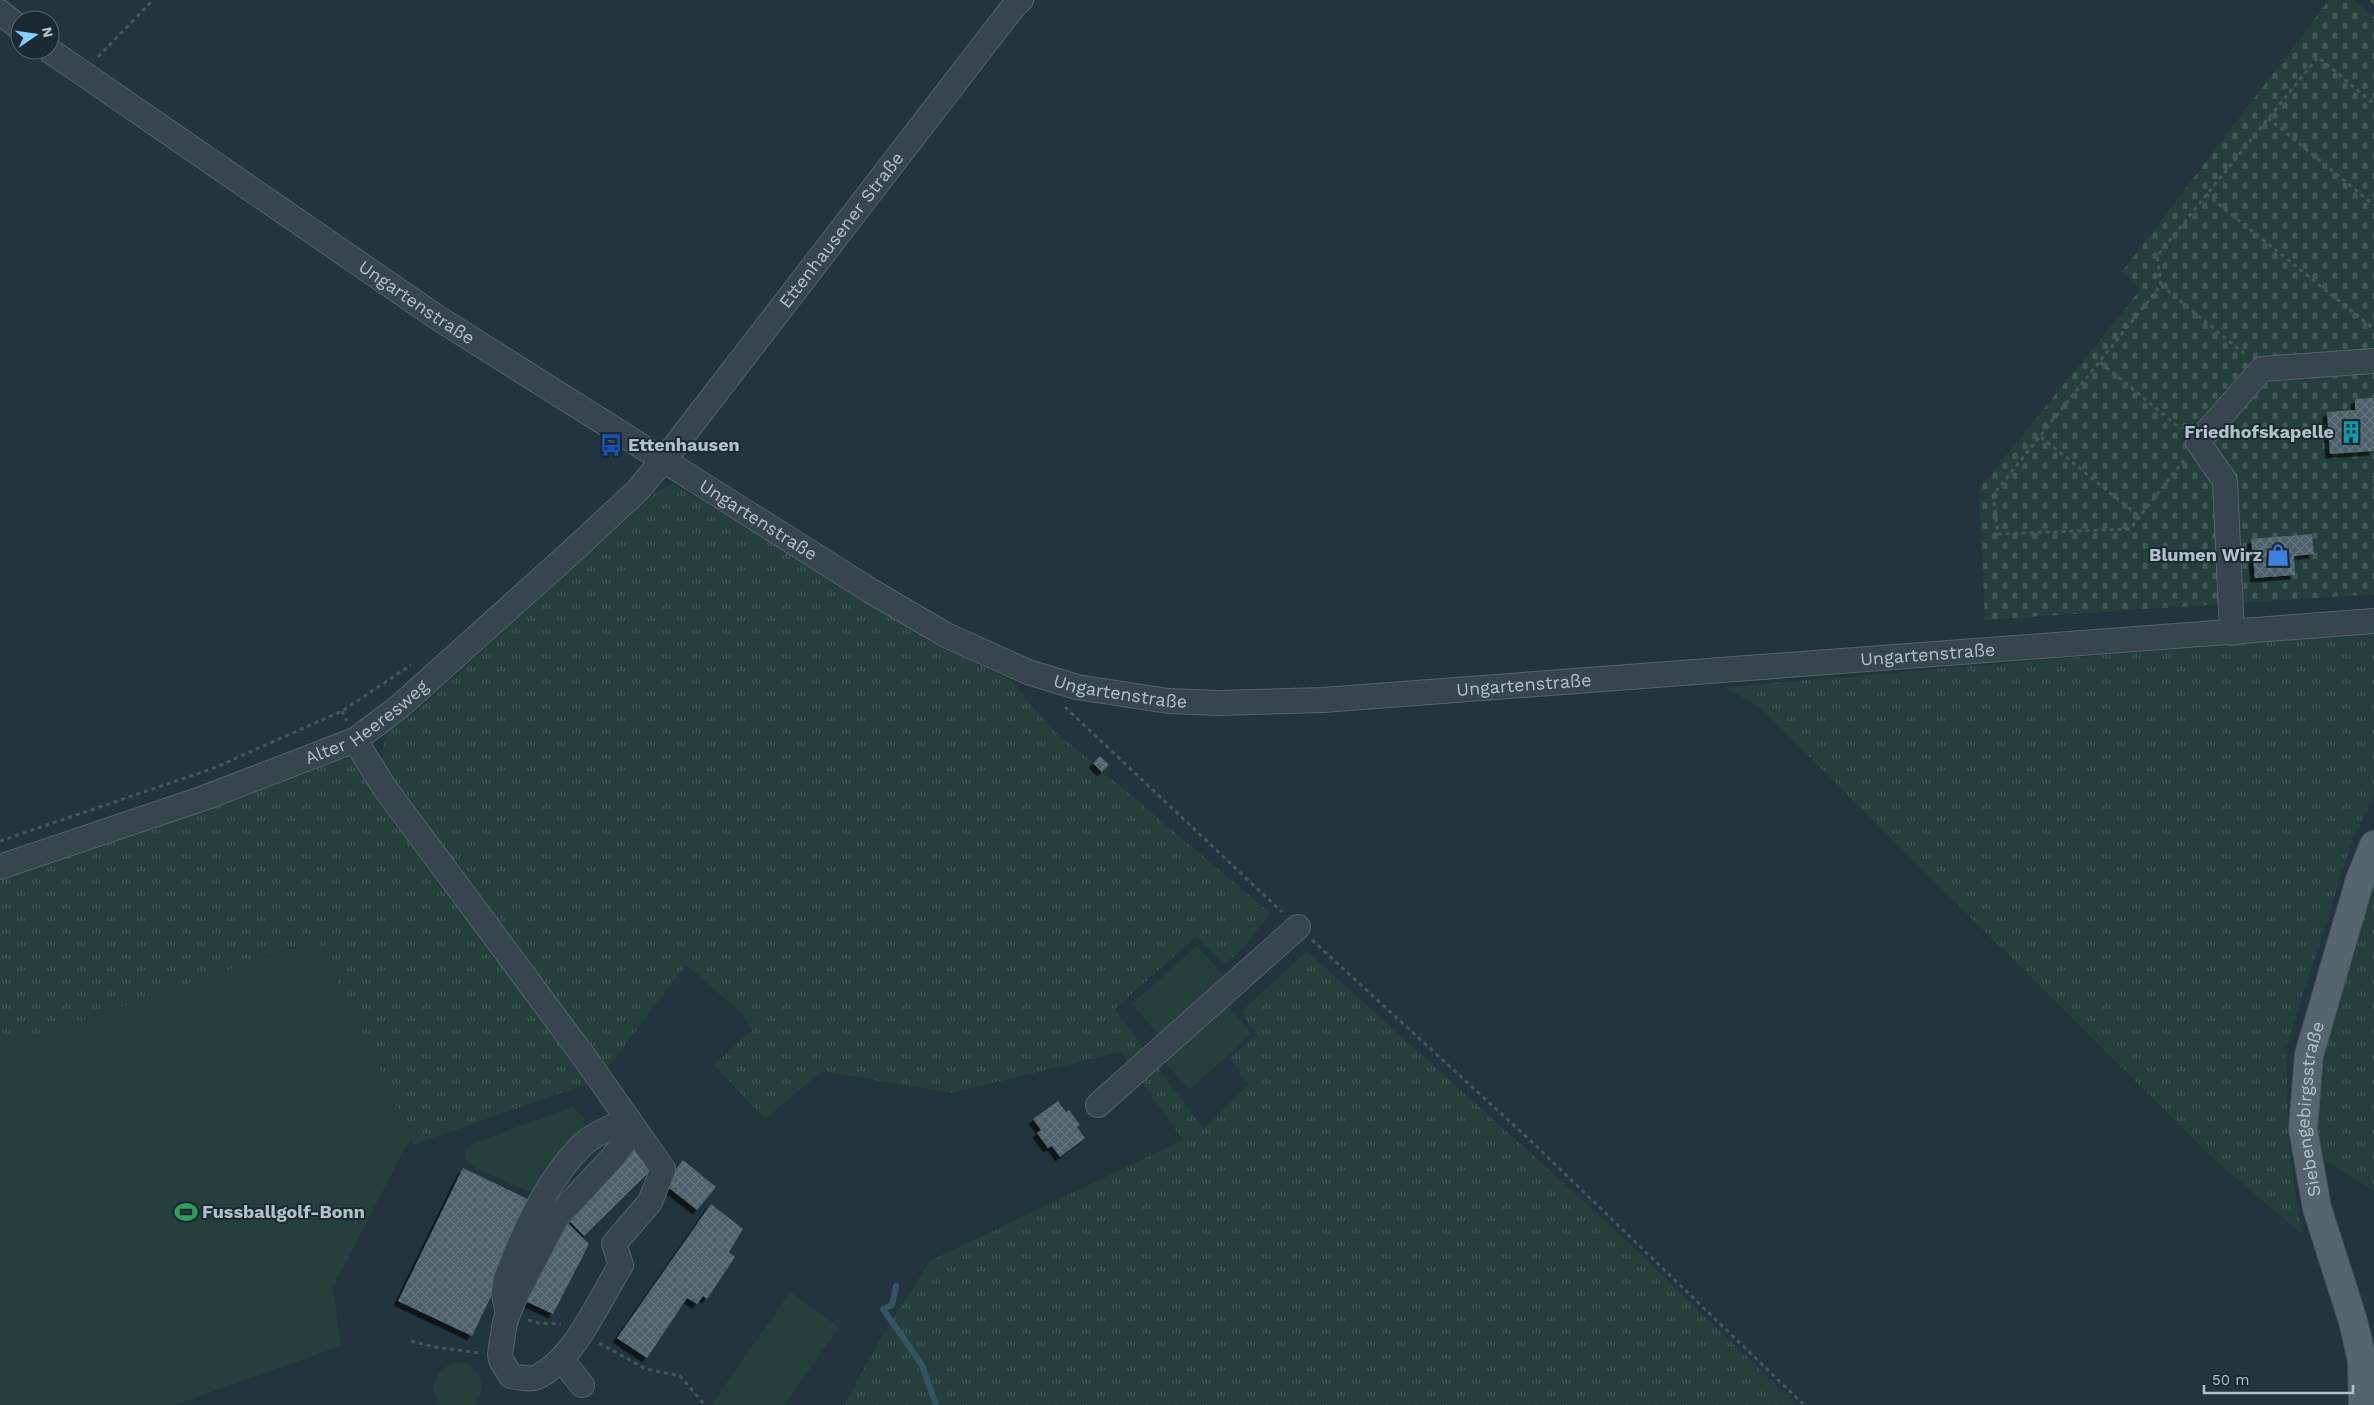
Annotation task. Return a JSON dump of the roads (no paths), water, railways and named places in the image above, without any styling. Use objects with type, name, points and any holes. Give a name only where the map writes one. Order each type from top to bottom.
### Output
[{"type":"main road","name":"Siebengebirgsstraße","points":[[2363,1405],[2362,1360],[2354,1321],[2317,1208],[2303,1129],[2309,1055],[2360,880],[2374,845]]},
{"type":"street","name":"Ettenhausener Straße","points":[[663,461],[1008,14],[1021,0]]},
{"type":"street","points":[[0,12],[10,20]]},
{"type":"street","name":"Ungartenstraße","points":[[60,58],[438,318],[862,586],[946,635],[1028,672],[1077,687],[1168,701],[1218,703],[1323,700],[2374,621]]},
{"type":"street","points":[[2232,633],[2225,481],[2198,442],[2262,369],[2374,361]]},
{"type":"street","name":"Alter Heeresweg","points":[[0,867],[204,798],[355,740],[399,707],[566,557],[637,491],[663,461]]},
{"type":"street","points":[[355,740],[384,787],[585,1058],[632,1125],[663,1170],[650,1202],[614,1244],[620,1265],[585,1327],[562,1360],[536,1378],[511,1376],[501,1360],[500,1354],[508,1314],[557,1216],[613,1157],[632,1125]]},
{"type":"street","points":[[1098,1105],[1298,927]]},
{"type":"street","points":[[562,1360],[582,1385]]},
{"type":"waterway","points":[[896,1286],[892,1305],[883,1309],[922,1365],[936,1405]]},
{"type":"place","name":"Friedhofskapelle","points":[[2351,432]]},
{"type":"place","name":"Ettenhausen","points":[[611,445]]},
{"type":"place","name":"Blumen Wirz","points":[[2278,555]]},
{"type":"place","name":"Fussballgolf-Bonn","points":[[186,1212]]}]
